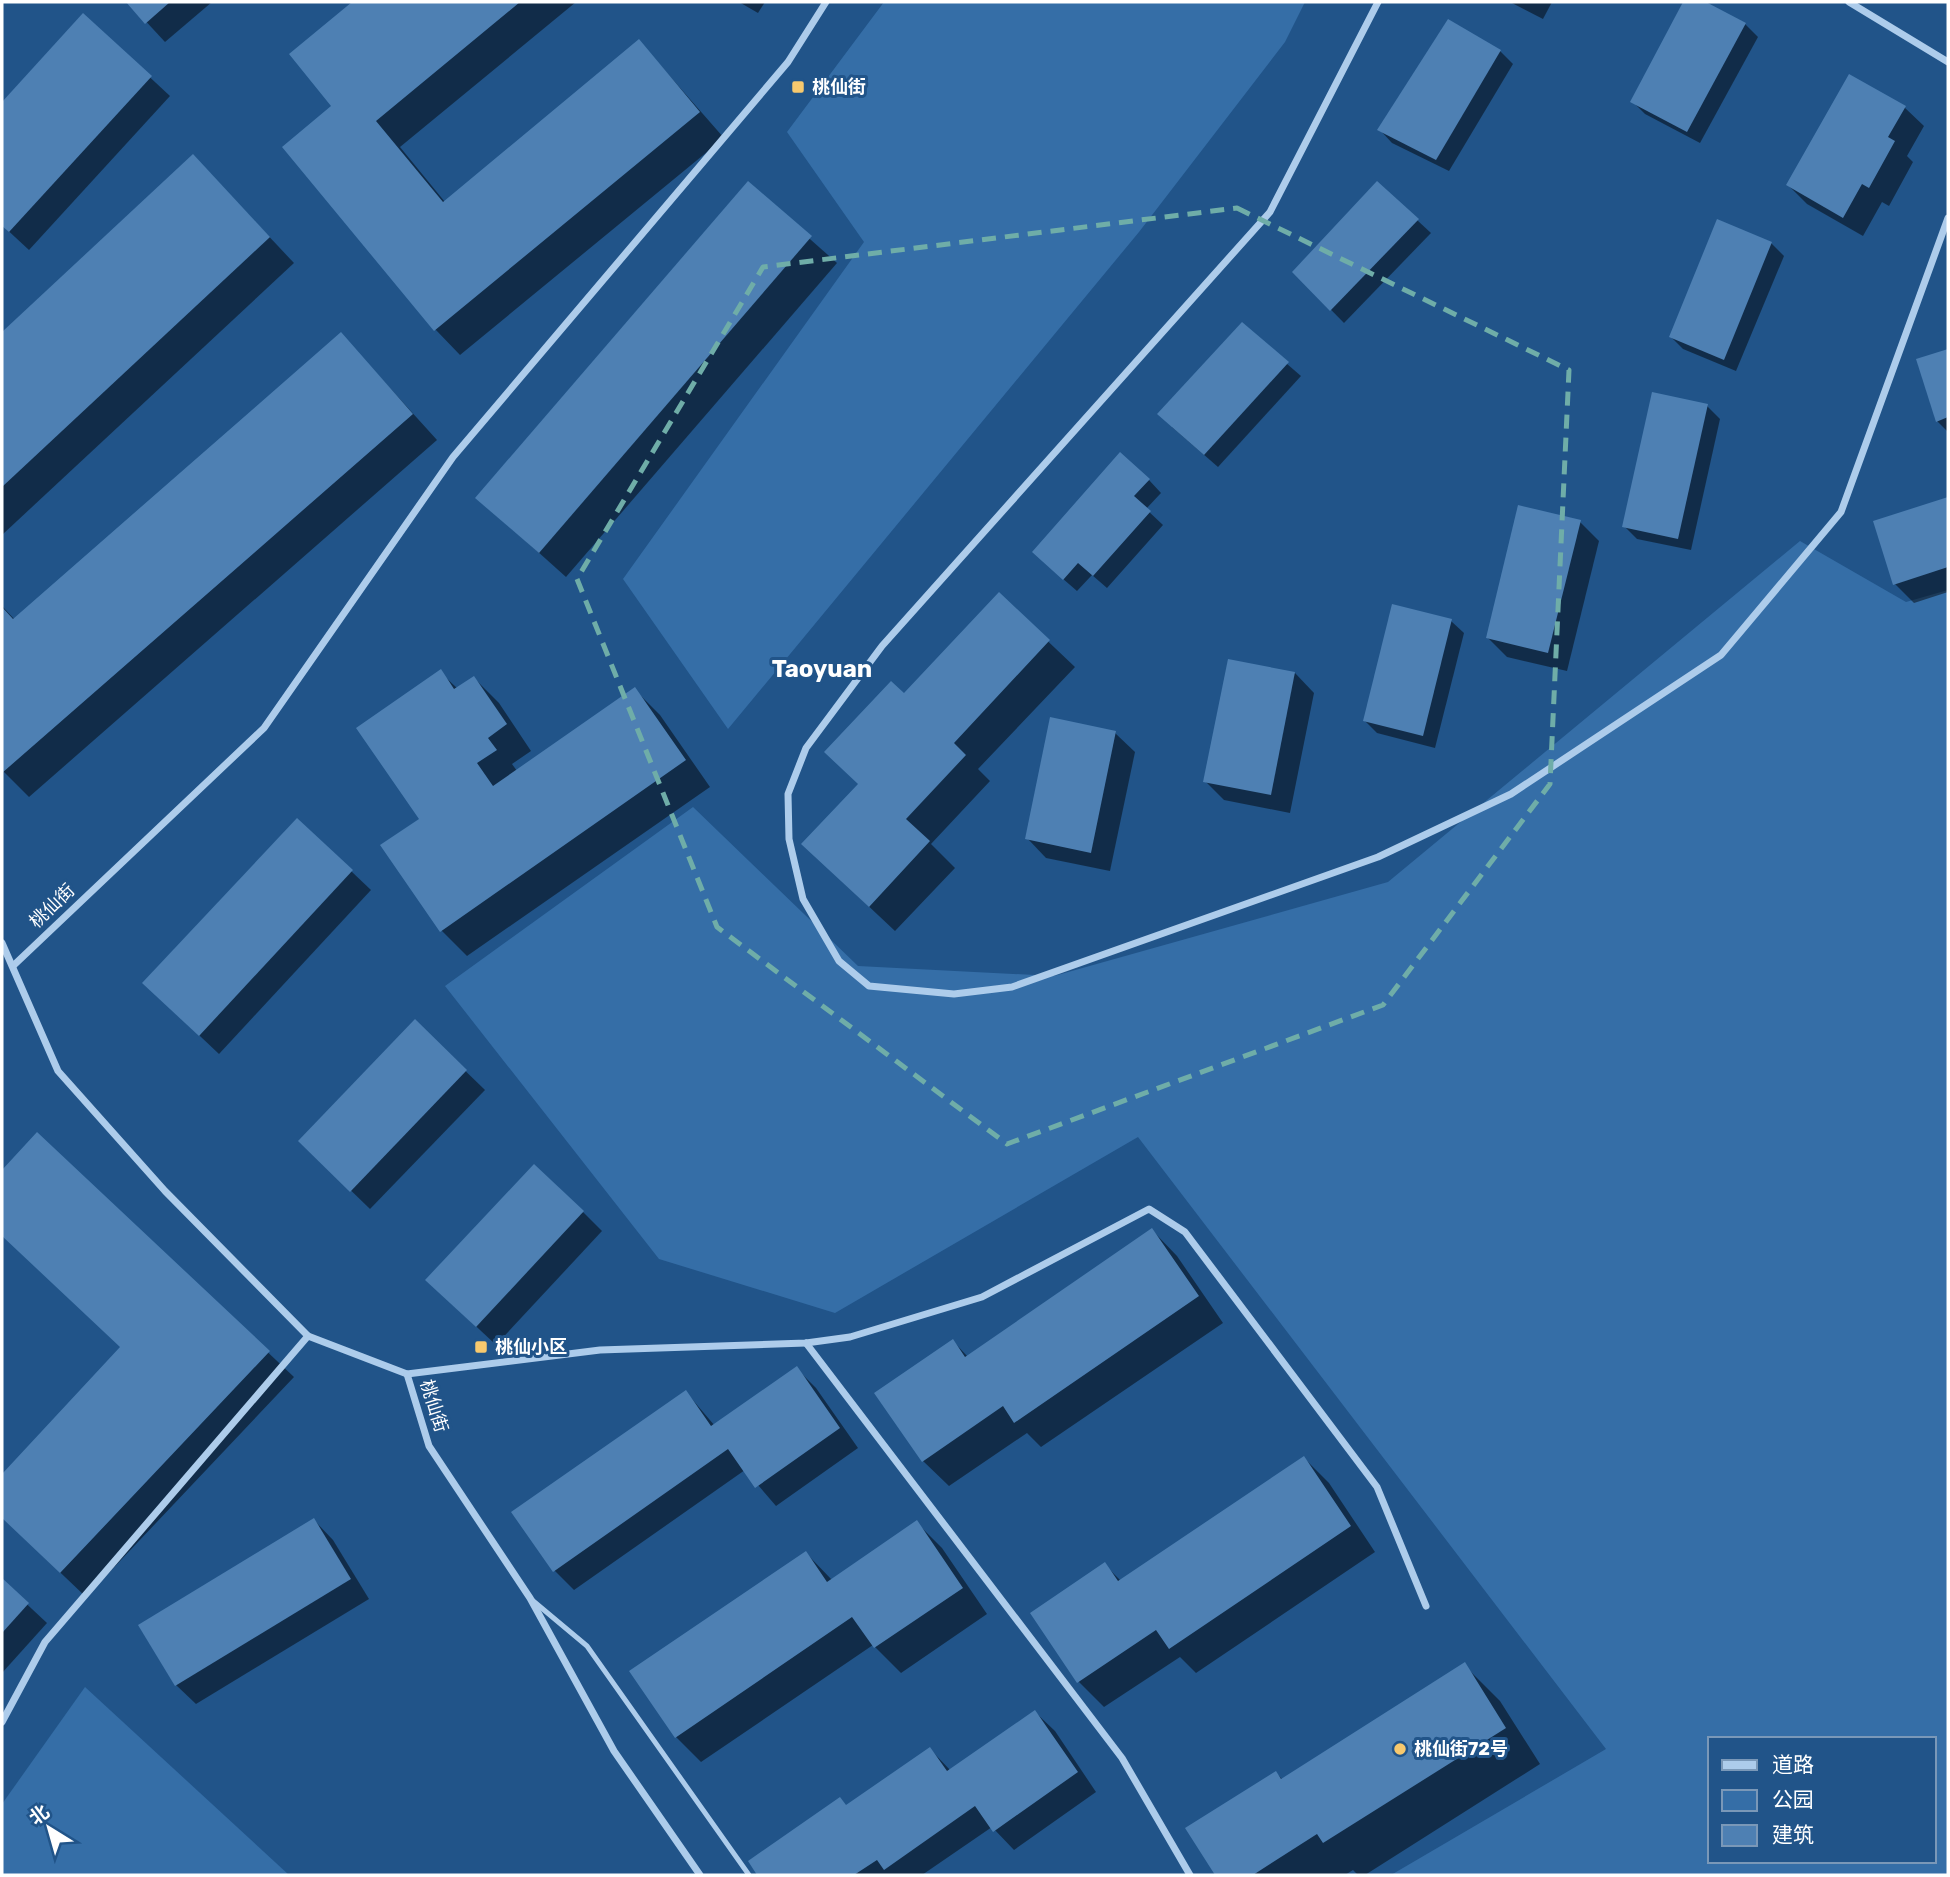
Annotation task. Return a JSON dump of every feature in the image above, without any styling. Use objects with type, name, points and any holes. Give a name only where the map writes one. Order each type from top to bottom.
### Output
[{"type":"street","name":"桃仙街","points":[[700,1875],[614,1751],[530,1598],[429,1446],[407,1374],[308,1336],[165,1191],[58,1071],[14,965],[264,727],[453,457],[788,62],[826,2]]},
{"type":"street","points":[[1378,2],[1270,212],[882,646],[806,748],[788,794],[789,839],[803,899],[839,961],[869,986],[954,993],[1012,987],[1378,857],[1511,794],[1721,655],[1841,512],[1948,218]]},
{"type":"street","points":[[1849,2],[1948,62]]},
{"type":"street","points":[[2,943],[14,965]]},
{"type":"street","points":[[407,1374],[600,1350],[806,1343],[850,1337],[982,1297],[1149,1209],[1185,1233],[1377,1487],[1426,1606]]},
{"type":"street","points":[[2,1722],[45,1642],[308,1336]]},
{"type":"street","points":[[806,1343],[1122,1758],[1189,1875]]},
{"type":"lane","points":[[530,1598],[587,1646],[749,1875]]},
{"type":"highlighted area","points":[[1237,208],[1569,370],[1550,784],[1383,1005],[1007,1144],[717,927],[577,579],[763,267]]},
{"type":"green space","points":[[884,2],[1305,2],[1285,42],[1139,232],[728,729],[623,579],[864,242],[787,132]]},
{"type":"green space","points":[[1800,541],[1906,602],[1948,590],[1948,1875],[1391,1875],[1606,1749],[1138,1137],[835,1313],[659,1259],[445,986],[693,807],[858,966],[1054,976],[1388,882]]},
{"type":"green space","points":[[85,1687],[289,1875],[2,1875],[2,1804]]},
{"type":"building","points":[[126,2],[170,2],[145,24]]},
{"type":"building","points":[[352,2],[520,2],[376,121],[443,202],[639,39],[700,112],[434,331],[282,147],[331,106],[289,54]]},
{"type":"building","points":[[1683,2],[1706,2],[1746,23],[1687,132],[1630,102]]},
{"type":"building","points":[[83,13],[152,76],[9,232],[2,226],[2,102]]},
{"type":"building","points":[[1448,19],[1501,50],[1436,160],[1377,130]]},
{"type":"building","points":[[1849,74],[1906,106],[1888,137],[1895,141],[1869,188],[1862,184],[1843,218],[1786,185]]},
{"type":"building","points":[[193,154],[270,237],[2,487],[2,332]]},
{"type":"building","points":[[748,181],[812,236],[539,553],[475,498]]},
{"type":"building","points":[[1377,181],[1419,219],[1330,311],[1292,272]]},
{"type":"building","points":[[1717,219],[1772,242],[1724,360],[1669,337]]},
{"type":"building","points":[[1242,322],[1289,362],[1204,455],[1157,414]]},
{"type":"building","points":[[341,332],[413,414],[2,773],[2,607],[13,619]]},
{"type":"building","points":[[1948,349],[1948,417],[1936,422],[1916,359]]},
{"type":"building","points":[[1652,392],[1708,404],[1678,539],[1622,527]]},
{"type":"building","points":[[1120,452],[1150,479],[1134,496],[1151,511],[1093,576],[1078,563],[1063,580],[1032,552]]},
{"type":"building","points":[[1948,497],[1948,567],[1893,585],[1873,521]]},
{"type":"building","points":[[1518,505],[1581,520],[1548,653],[1486,638]]},
{"type":"building","points":[[999,592],[1050,640],[954,743],[966,755],[906,819],[930,841],[869,907],[801,844],[858,784],[824,752],[891,681],[904,693]]},
{"type":"building","points":[[1392,604],[1452,619],[1423,736],[1363,721]]},
{"type":"building","points":[[1228,659],[1295,672],[1271,795],[1203,782]]},
{"type":"building","points":[[441,669],[454,689],[474,676],[507,724],[488,738],[497,750],[477,763],[493,786],[635,687],[686,760],[440,932],[380,845],[419,819],[356,728]]},
{"type":"building","points":[[1050,717],[1116,731],[1091,853],[1025,839]]},
{"type":"building","points":[[297,818],[353,870],[199,1036],[142,983]]},
{"type":"building","points":[[415,1019],[467,1070],[350,1192],[298,1141]]},
{"type":"building","points":[[37,1132],[270,1351],[60,1573],[2,1518],[2,1474],[120,1347],[2,1236],[2,1170]]},
{"type":"building","points":[[534,1164],[584,1211],[476,1327],[425,1280]]},
{"type":"building","points":[[1152,1228],[1199,1296],[1014,1423],[1003,1406],[922,1462],[874,1393],[953,1339],[965,1357]]},
{"type":"building","points":[[797,1366],[840,1428],[755,1488],[728,1449],[553,1572],[511,1512],[686,1390],[711,1426]]},
{"type":"building","points":[[1304,1456],[1351,1526],[1169,1649],[1156,1630],[1077,1683],[1030,1613],[1105,1562],[1118,1581]]},
{"type":"building","points":[[314,1518],[351,1579],[175,1686],[138,1625]]},
{"type":"building","points":[[917,1520],[963,1588],[874,1648],[852,1617],[675,1738],[629,1671],[806,1551],[827,1582]]},
{"type":"building","points":[[2,1578],[29,1603],[2,1633]]},
{"type":"building","name":"桃仙街72号","points":[[1465,1662],[1506,1728],[1323,1843],[1317,1834],[1253,1875],[1215,1875],[1185,1828],[1276,1771],[1281,1779]]},
{"type":"building","points":[[1035,1710],[1078,1772],[993,1832],[975,1806],[884,1870],[877,1860],[854,1875],[757,1875],[748,1861],[840,1797],[846,1805],[930,1747],[947,1771]]},
{"type":"place","name":"桃仙街","points":[[798,87]]},
{"type":"place","name":"桃仙小区","points":[[481,1347]]},
{"type":"place","name":"桃仙街72号","points":[[1400,1749]]},
{"type":"district","name":"Taoyuan","points":[[822,669]]}]
